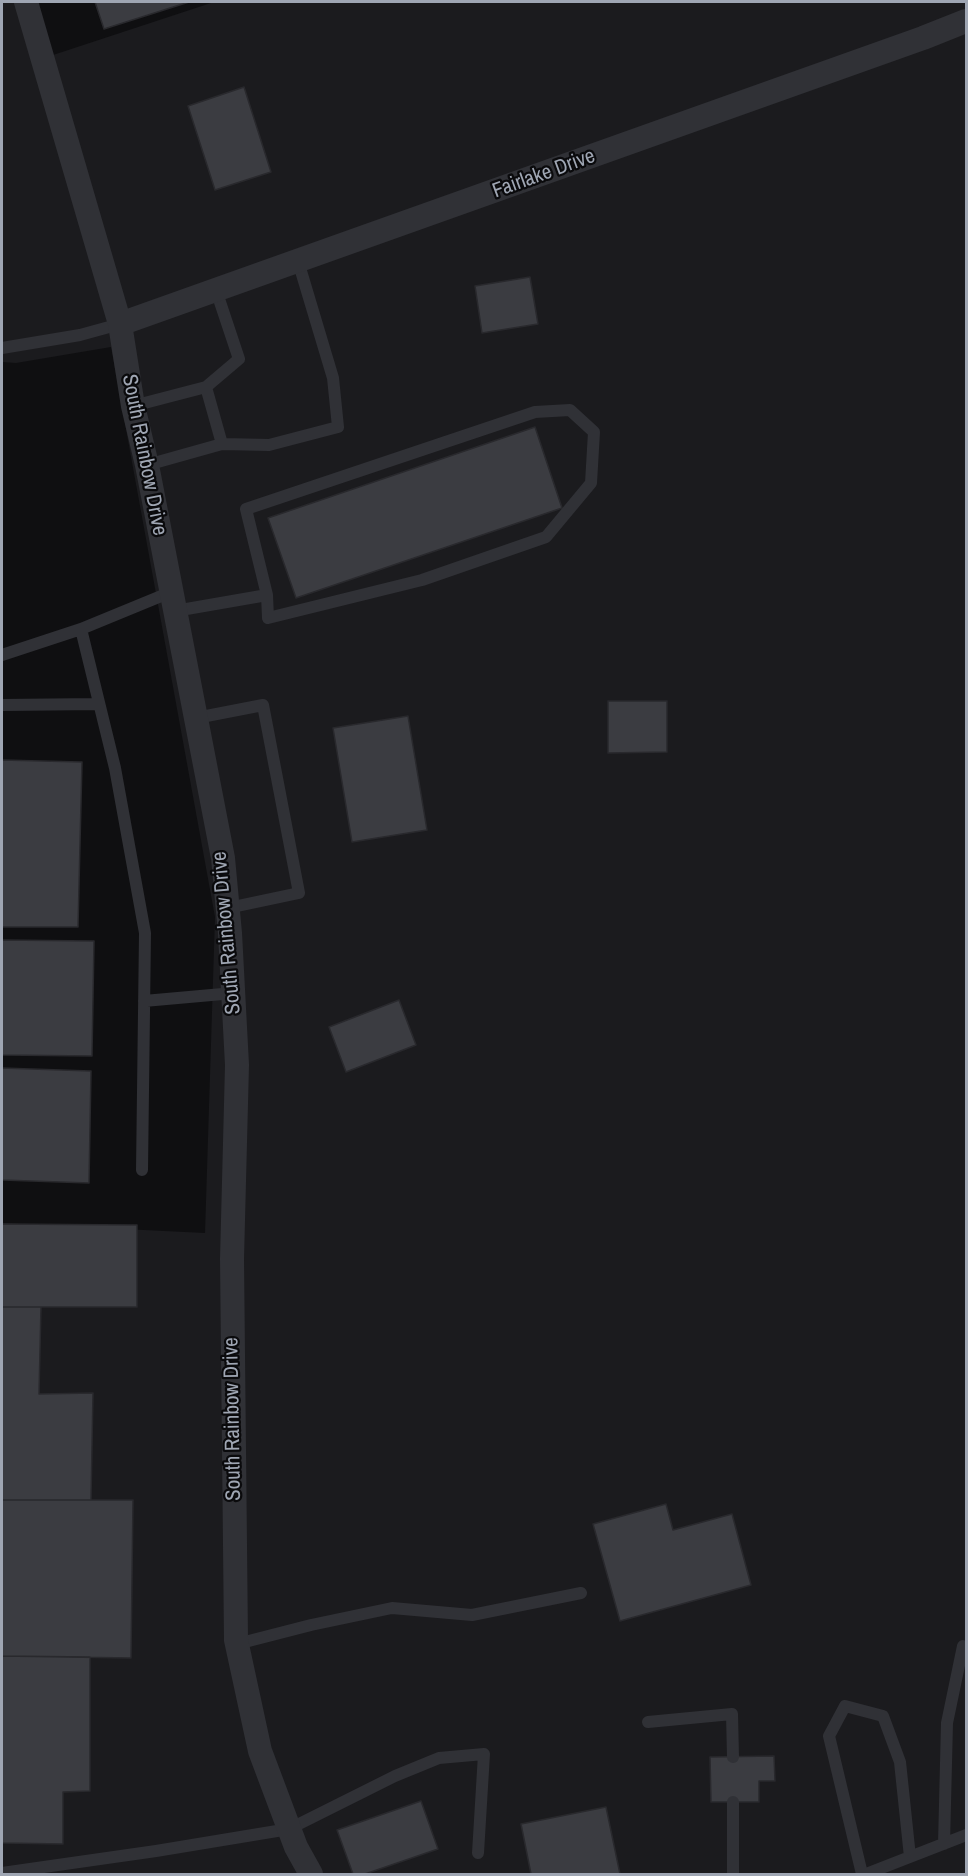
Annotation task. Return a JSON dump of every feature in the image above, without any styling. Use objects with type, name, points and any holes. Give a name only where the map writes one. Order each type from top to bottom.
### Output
[{"type":"street","name":"South Rainbow Drive","points":[[26,2],[120,324],[133,406],[147,465],[223,858],[234,993],[237,1065],[231,1259],[237,1644],[260,1751],[296,1847],[311,1875]]},
{"type":"street","name":"Fairlake Drive","points":[[120,324],[966,21]]},
{"type":"lane","points":[[147,465],[222,444],[269,445],[338,427],[333,378],[298,261]]},
{"type":"lane","points":[[133,406],[206,387],[239,359],[216,290]]},
{"type":"lane","points":[[2,348],[80,335],[120,324]]},
{"type":"lane","points":[[206,387],[222,444]]},
{"type":"lane","points":[[570,410],[594,432],[591,483],[546,537],[422,580],[268,618],[267,595],[246,509],[535,412],[570,410]]},
{"type":"lane","points":[[2,655],[173,601],[267,595]]},
{"type":"lane","points":[[81,629],[115,768],[145,933],[142,1170]]},
{"type":"lane","points":[[2,705],[99,704]]},
{"type":"lane","points":[[196,718],[263,705],[300,893],[228,908]]},
{"type":"lane","points":[[144,1001],[234,993]]},
{"type":"lane","points":[[237,1644],[311,1624],[392,1608],[472,1615],[581,1593]]},
{"type":"lane","points":[[944,1844],[948,1723],[963,1646]]},
{"type":"lane","points":[[910,1857],[900,1762],[883,1716],[845,1706],[829,1737],[864,1875],[944,1844],[966,1835]]},
{"type":"lane","points":[[648,1722],[732,1714],[733,1757]]},
{"type":"lane","points":[[2,1873],[156,1851],[289,1828],[395,1776],[439,1758],[484,1754],[478,1853]]},
{"type":"lane","points":[[733,1802],[733,1875]]},
{"type":"shaded area","points":[[2,2],[30,2],[47,57],[214,2],[966,2],[966,1874],[2,1874],[2,1223],[205,1233],[215,917],[111,347],[16,363],[2,362]]},
{"type":"building","points":[[95,2],[189,2],[104,29]]},
{"type":"building","points":[[244,87],[271,172],[215,190],[188,106]]},
{"type":"building","points":[[530,277],[538,324],[482,333],[475,286]]},
{"type":"building","points":[[535,427],[562,508],[296,598],[268,518]]},
{"type":"building","points":[[608,701],[667,701],[667,752],[608,753]]},
{"type":"building","points":[[408,716],[427,830],[352,842],[333,728]]},
{"type":"building","points":[[2,760],[82,762],[78,927],[2,927]]},
{"type":"building","points":[[2,940],[94,941],[92,1056],[2,1055]]},
{"type":"building","points":[[399,1000],[416,1045],[346,1072],[329,1027]]},
{"type":"building","points":[[2,1068],[91,1071],[89,1183],[2,1180]]},
{"type":"building","points":[[2,1224],[137,1225],[137,1307],[2,1307]]},
{"type":"building","points":[[2,1307],[41,1307],[39,1394],[93,1393],[91,1500],[2,1500]]},
{"type":"building","points":[[2,1500],[133,1500],[131,1658],[2,1656]]},
{"type":"building","points":[[666,1504],[673,1530],[732,1514],[751,1585],[620,1621],[593,1524]]},
{"type":"building","points":[[2,1656],[90,1657],[90,1791],[63,1792],[63,1844],[2,1843]]},
{"type":"building","points":[[774,1756],[775,1781],[759,1781],[759,1802],[711,1802],[710,1757]]},
{"type":"building","points":[[421,1801],[438,1849],[365,1874],[353,1874],[337,1830]]},
{"type":"building","points":[[606,1807],[620,1874],[531,1874],[521,1824]]}]
